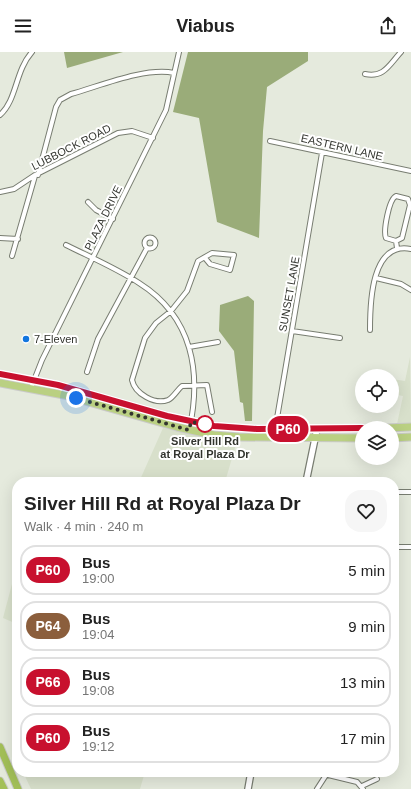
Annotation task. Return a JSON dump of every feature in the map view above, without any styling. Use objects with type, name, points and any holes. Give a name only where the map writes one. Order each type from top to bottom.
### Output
[{"type":"highway","points":[[0,747],[12,775]]},
{"type":"highway","points":[[13,777],[18,789]]},
{"type":"highway","points":[[0,781],[4,789]]},
{"type":"main road","points":[[0,374],[33,379],[191,422],[227,427],[275,429],[355,428]]},
{"type":"main road","points":[[0,383],[31,388],[84,400],[189,430],[226,437],[315,439],[355,438]]},
{"type":"main road","points":[[399,428],[411,427]]},
{"type":"main road","points":[[399,438],[411,437]]},
{"type":"street","points":[[0,115],[8,105],[21,67],[32,52]]},
{"type":"street","name":"PLAZA DRIVE","points":[[31,388],[33,379],[166,110],[180,52]]},
{"type":"street","points":[[365,74],[374,76],[380,74],[400,52]]},
{"type":"street","points":[[12,256],[56,107],[62,98],[71,94],[144,73],[158,71],[174,73]]},
{"type":"street","name":"LUBBOCK ROAD","points":[[0,192],[10,191],[36,175],[122,132],[134,131],[153,138]]},
{"type":"street","name":"EASTERN LANE","points":[[270,141],[411,171]]},
{"type":"street","name":"SUNSET LANE","points":[[274,438],[322,153]]},
{"type":"street","points":[[399,196],[408,199],[410,205],[402,238],[396,241],[386,238],[384,232],[392,198],[399,196]]},
{"type":"street","points":[[88,202],[96,210],[113,219]]},
{"type":"street","points":[[0,238],[18,239]]},
{"type":"street","points":[[396,241],[398,248]]},
{"type":"street","points":[[66,245],[130,277],[153,292],[171,311],[189,347],[196,386],[189,430]]},
{"type":"street","points":[[87,372],[98,339],[130,277],[147,248]]},
{"type":"street","points":[[370,330],[370,305],[376,278],[383,259],[390,251],[398,248],[411,249]]},
{"type":"street","points":[[205,258],[210,264],[230,270],[234,255],[216,252],[208,254],[205,258],[198,261],[187,291],[171,311],[156,323],[145,338],[133,376],[134,386],[142,395],[163,400],[171,398],[182,386],[207,385],[212,412]]},
{"type":"street","points":[[376,278],[401,284],[411,290]]},
{"type":"street","points":[[292,331],[340,338]]},
{"type":"street","points":[[189,347],[218,342]]},
{"type":"street","points":[[307,477],[317,429]]},
{"type":"street","points":[[399,492],[411,492]]},
{"type":"street","points":[[399,547],[411,547]]},
{"type":"street","points":[[248,789],[250,777]]},
{"type":"street","points":[[318,789],[326,777]]},
{"type":"street","points":[[341,777],[357,782],[362,788],[377,779]]},
{"type":"shaded area","points":[[410,357],[411,423],[399,424],[399,421],[398,421],[403,396],[399,395],[399,380],[405,381]]},
{"type":"shaded area","points":[[163,428],[203,437],[237,441],[226,477],[141,477]]},
{"type":"shaded area","points":[[12,584],[12,622],[3,618]]},
{"type":"shaded area","points":[[25,777],[144,777],[140,789],[31,789]]},
{"type":"green space","points":[[64,52],[123,52],[67,68]]},
{"type":"green space","points":[[188,52],[308,52],[308,61],[267,87],[263,131],[259,238],[217,222],[199,118],[173,112]]},
{"type":"green space","points":[[248,296],[254,301],[252,421],[245,421],[243,403],[240,402],[234,351],[219,331],[220,305]]},
{"type":"bus line","name":"P60","points":[[0,374],[33,379],[58,385],[167,416],[214,426],[257,429],[355,428]]},
{"type":"place","name":"7-Eleven","points":[[26,339]]},
{"type":"place","name":"Silver Hill Rd at Royal Plaza Dr","points":[[205,424]]},
{"type":"route","points":[[76,398],[155,422],[189,430],[191,422],[205,424]]}]
